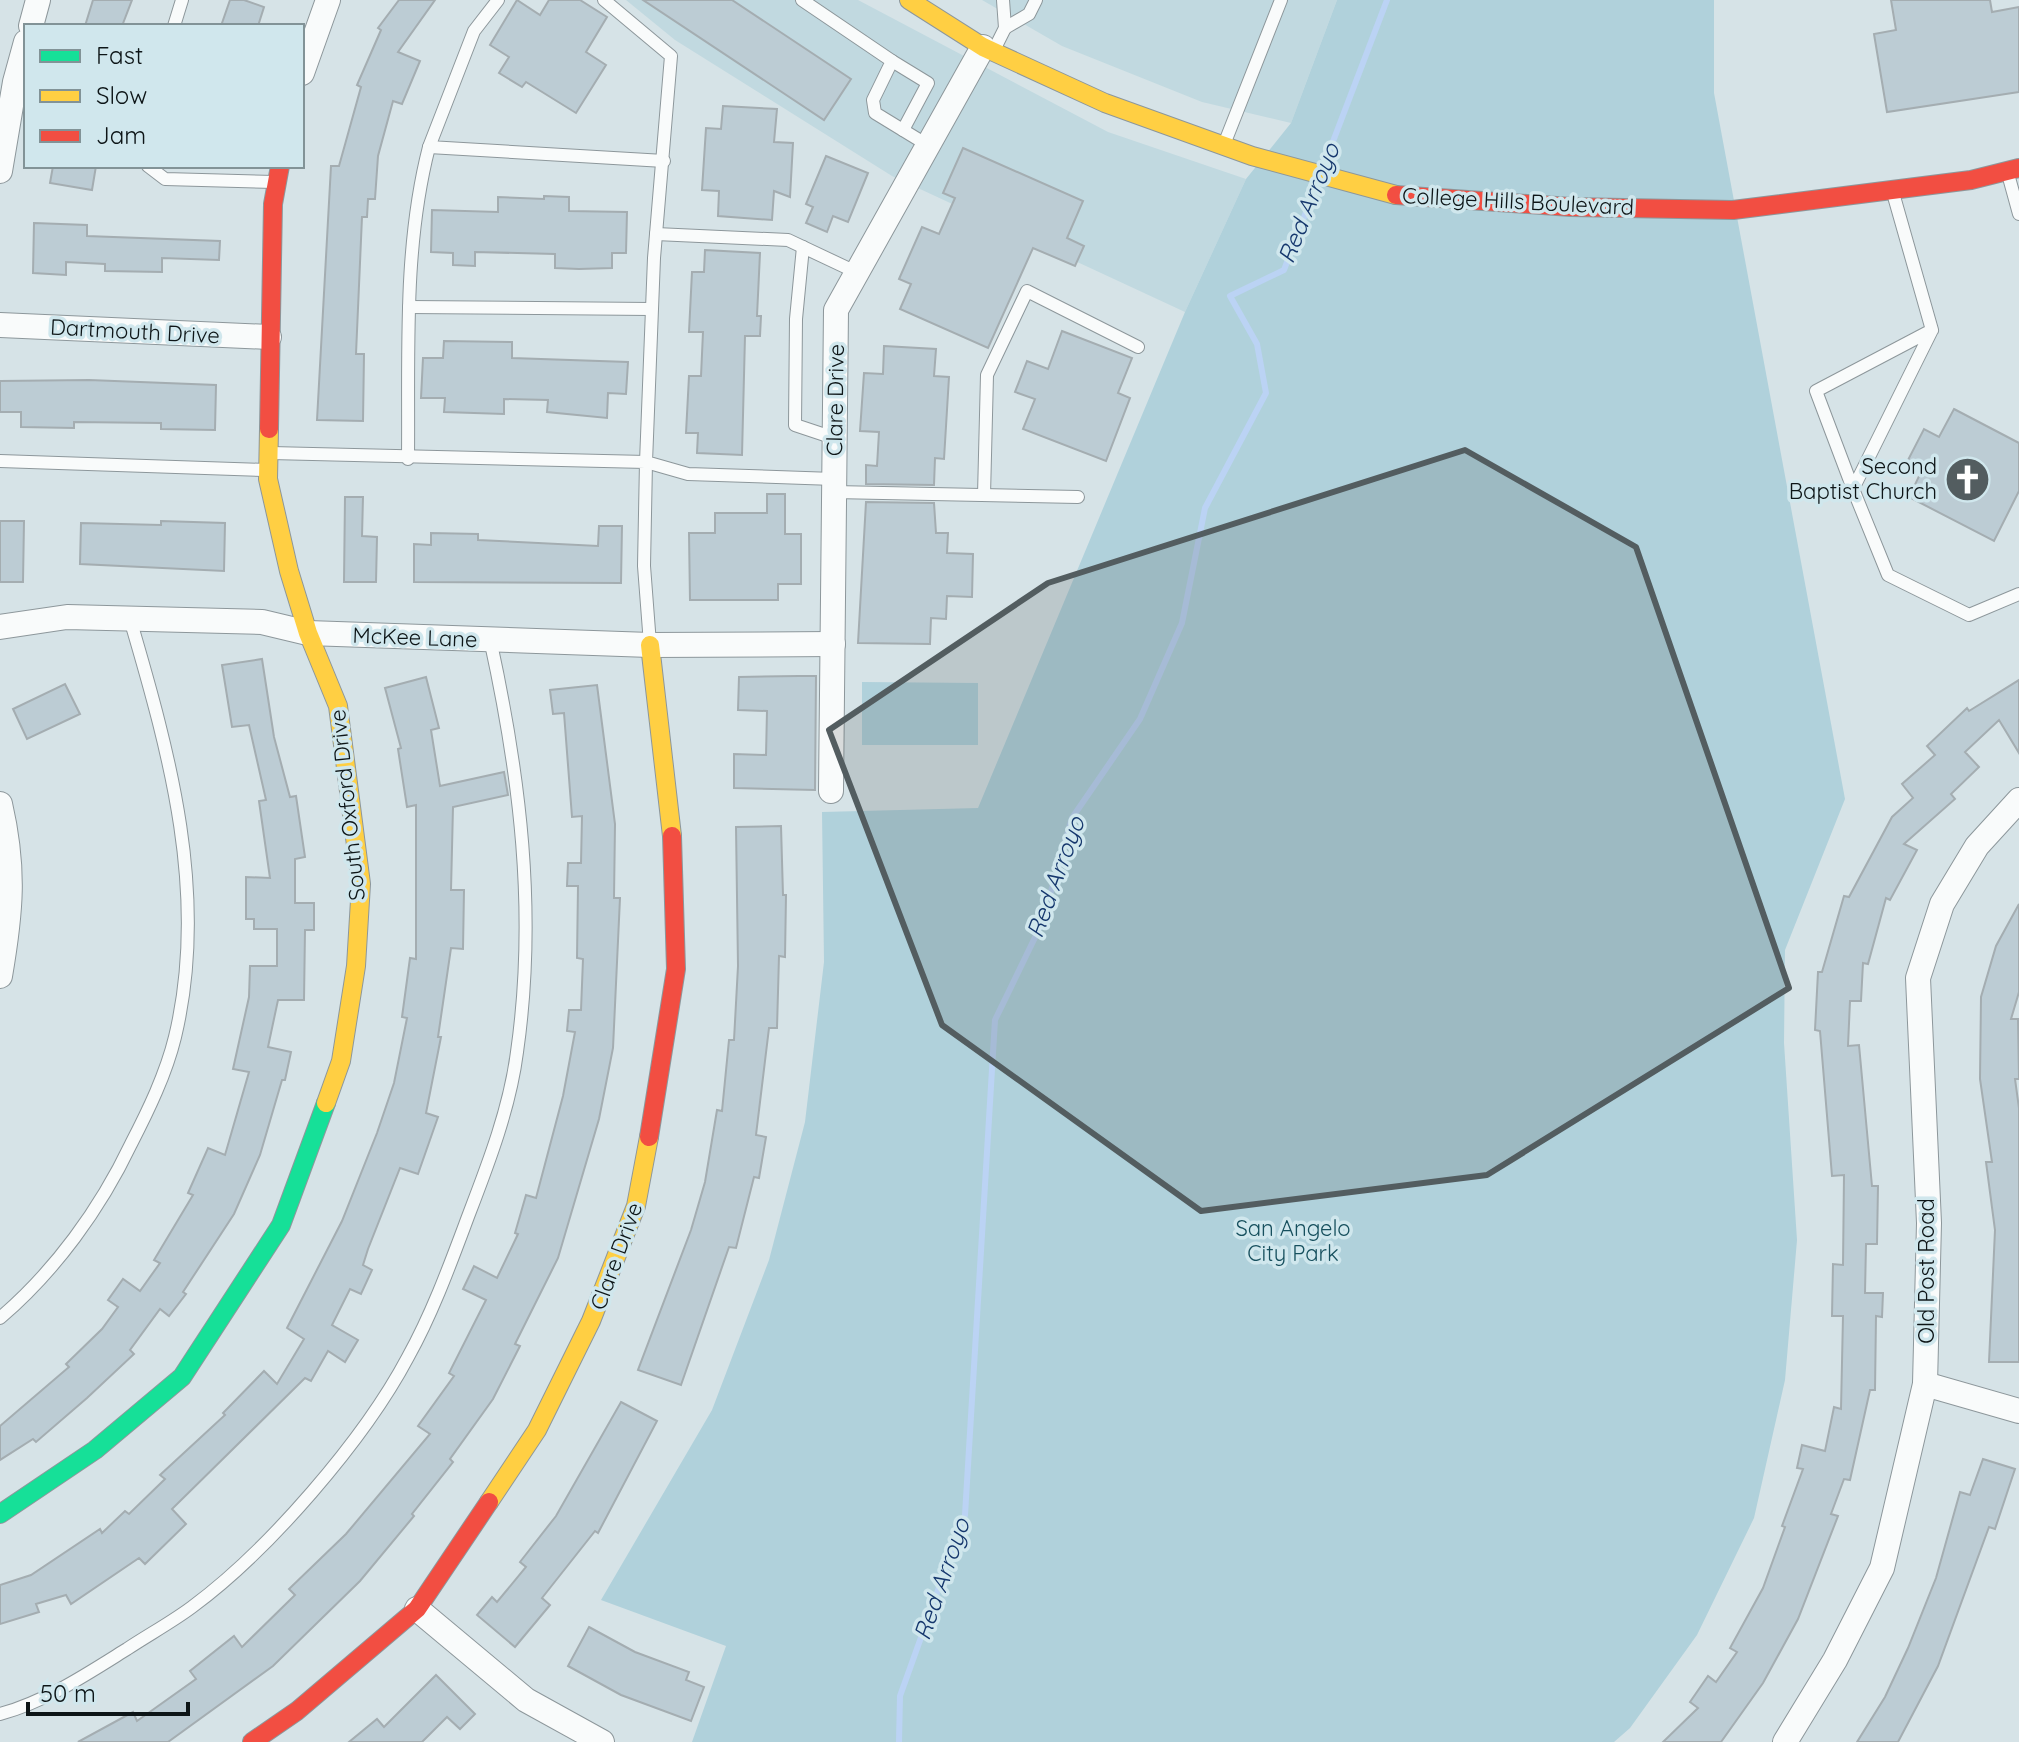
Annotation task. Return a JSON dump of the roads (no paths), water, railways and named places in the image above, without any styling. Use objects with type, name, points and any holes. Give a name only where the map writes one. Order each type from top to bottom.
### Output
[{"type":"street","points":[[32,24],[38,0]]},
{"type":"street","points":[[304,67],[328,0]]},
{"type":"street","name":"College Hills Boulevard","points":[[909,0],[988,49],[1105,103],[1252,156],[1397,195],[1571,207],[1733,210],[1971,180],[2013,169]]},
{"type":"street","points":[[0,171],[15,82],[24,49]]},
{"type":"street","name":"Clare Drive","points":[[831,791],[836,310],[988,49]]},
{"type":"street","name":"South Oxford Drive","points":[[0,1514],[95,1450],[182,1377],[281,1225],[318,1133],[341,1061],[356,966],[361,884],[338,706],[308,633],[289,571],[268,461],[273,204],[279,174]]},
{"type":"street","name":"Dartmouth Drive","points":[[0,325],[269,337]]},
{"type":"street","name":"McKee Lane","points":[[0,627],[67,617],[262,622],[308,633],[650,645],[833,644]]},
{"type":"street","name":"Clare Drive","points":[[252,1742],[297,1711],[417,1609],[537,1430],[591,1321],[636,1206],[663,1066],[676,969],[672,837],[650,645]]},
{"type":"street","name":"Old Post Road","points":[[1785,1742],[1835,1660],[1882,1568],[1925,1384],[1929,1223],[1918,978],[1942,904],[1977,846],[2019,800]]},
{"type":"street","points":[[0,804],[7,836],[12,909],[0,976]]},
{"type":"street","points":[[1925,1384],[2019,1411]]},
{"type":"street","points":[[417,1609],[554,1730],[602,1742]]},
{"type":"lane","points":[[175,24],[182,0]]},
{"type":"lane","points":[[408,459],[409,307],[416,197],[429,147],[474,31],[498,0]]},
{"type":"lane","points":[[604,0],[671,56],[651,309],[644,566],[650,645]]},
{"type":"lane","points":[[802,0],[928,83],[903,130]]},
{"type":"lane","points":[[1003,0],[1005,28]]},
{"type":"lane","points":[[988,49],[1005,28],[1029,14],[1036,0]]},
{"type":"lane","points":[[1224,145],[1281,0]]},
{"type":"lane","points":[[892,61],[873,100],[875,113],[929,146]]},
{"type":"lane","points":[[429,147],[664,161]]},
{"type":"lane","points":[[151,168],[165,179],[279,174]]},
{"type":"lane","points":[[2013,169],[2019,214]]},
{"type":"lane","points":[[1853,489],[1932,330],[1892,190]]},
{"type":"lane","points":[[656,234],[788,240],[858,273]]},
{"type":"lane","points":[[803,247],[796,319],[795,425],[834,438]]},
{"type":"lane","points":[[984,495],[987,375],[1027,291],[1138,347]]},
{"type":"lane","points":[[409,307],[651,309]]},
{"type":"lane","points":[[1932,330],[1816,391],[1888,575],[1969,615],[2019,594]]},
{"type":"lane","points":[[0,461],[408,459],[646,462],[688,474],[834,486],[1078,497]]},
{"type":"lane","points":[[0,1318],[33,1290],[99,1203],[146,1115],[175,1039],[186,965],[188,891],[183,831],[163,730],[130,619]]},
{"type":"lane","points":[[0,1714],[55,1692],[111,1659],[192,1608],[240,1567],[316,1485],[371,1419],[408,1357],[447,1273],[492,1154],[517,1055],[526,952],[520,803],[511,737],[490,639]]},
{"type":"waterway","name":"Red Arroyo","points":[[1324,165],[1387,0]]},
{"type":"waterway","name":"Red Arroyo","points":[[899,1742],[900,1696],[965,1515],[995,1020],[1042,923],[1072,818],[1140,719],[1182,623],[1205,508],[1266,393],[1257,344],[1230,296],[1284,270],[1317,183]]},
{"type":"place","name":"Second Baptist Church","points":[[1968,479]]},
{"type":"park label","name":"San Angelo City Park","points":[[1293,1240]]}]
